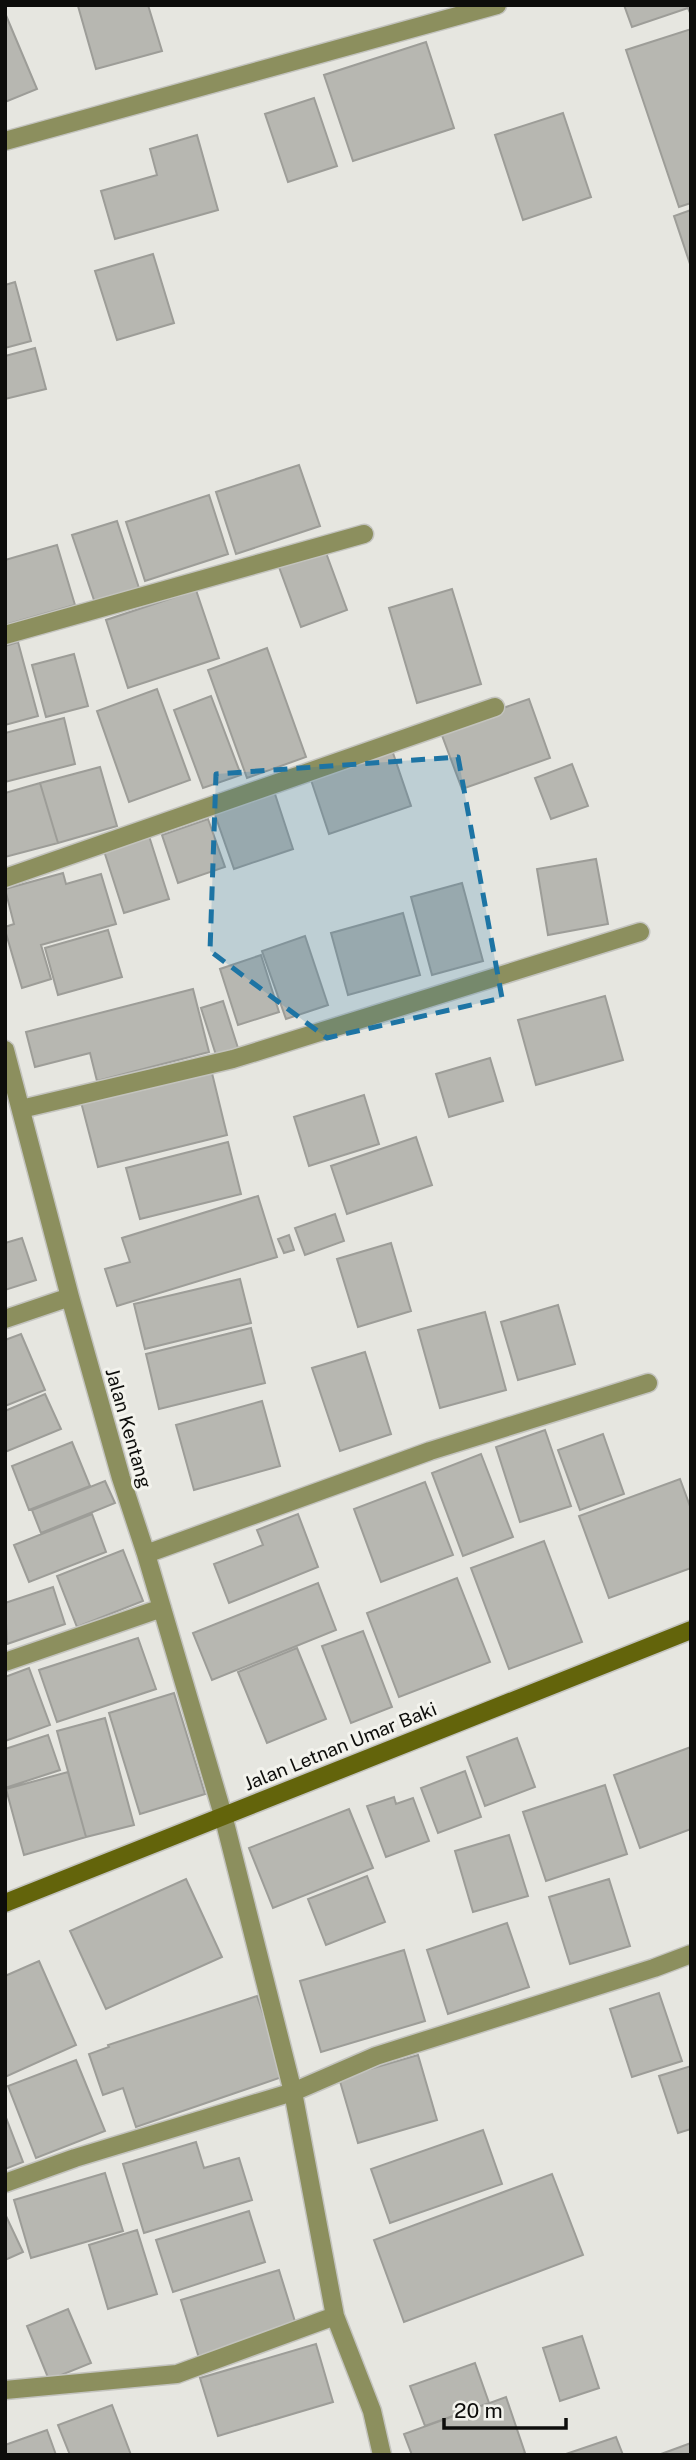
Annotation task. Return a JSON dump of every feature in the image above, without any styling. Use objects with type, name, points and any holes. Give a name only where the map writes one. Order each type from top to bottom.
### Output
[{"type":"street","points":[[5,141],[497,5]]},
{"type":"street","points":[[5,635],[364,534]]},
{"type":"street","points":[[5,878],[495,707]]},
{"type":"street","points":[[20,1109],[233,1059],[640,932]]},
{"type":"street","name":"Jalan Kentang","points":[[5,1050],[121,1478],[223,1815],[293,2092],[335,2316],[372,2411],[382,2455]]},
{"type":"street","points":[[5,1319],[70,1297]]},
{"type":"street","points":[[146,1554],[430,1451],[648,1383]]},
{"type":"street","points":[[5,1662],[162,1608]]},
{"type":"street","name":"Jalan Letnan Umar Baki","points":[[5,1903],[691,1630]]},
{"type":"street","points":[[5,2183],[75,2158],[293,2092],[376,2056],[691,1954]]},
{"type":"street","points":[[5,2390],[177,2374],[335,2316]]},
{"type":"highlighted area","points":[[458,757],[502,998],[327,1038],[210,951],[216,774]]},
{"type":"building","points":[[148,5],[162,51],[96,69],[78,6]]},
{"type":"building","points":[[624,5],[691,5],[691,15],[688,8],[632,27]]},
{"type":"building","points":[[5,13],[37,89],[5,102]]},
{"type":"building","points":[[691,29],[691,203],[679,207],[626,50]]},
{"type":"building","points":[[426,42],[454,128],[353,161],[324,75]]},
{"type":"building","points":[[314,98],[337,166],[288,182],[265,114]]},
{"type":"building","points":[[563,113],[591,197],[523,220],[495,135]]},
{"type":"building","points":[[197,135],[218,210],[115,239],[101,191],[157,175],[150,149]]},
{"type":"building","points":[[691,210],[691,267],[674,216]]},
{"type":"building","points":[[153,254],[174,323],[117,340],[95,271]]},
{"type":"building","points":[[15,282],[31,341],[5,348],[5,285]]},
{"type":"building","points":[[35,348],[46,389],[5,399],[5,356]]},
{"type":"building","points":[[299,465],[320,526],[236,554],[216,492]]},
{"type":"building","points":[[209,495],[228,554],[145,581],[126,522]]},
{"type":"building","points":[[117,521],[139,588],[95,603],[72,535]]},
{"type":"building","points":[[57,545],[75,605],[5,625],[5,560]]},
{"type":"building","points":[[325,550],[347,610],[301,627],[279,567]]},
{"type":"building","points":[[452,589],[481,684],[417,703],[389,608]]},
{"type":"building","points":[[196,590],[219,658],[128,688],[106,620]]},
{"type":"building","points":[[18,642],[38,716],[5,725],[5,646]]},
{"type":"building","points":[[267,648],[306,757],[247,778],[208,670]]},
{"type":"building","points":[[74,654],[88,706],[46,717],[32,665]]},
{"type":"building","points":[[157,689],[190,780],[129,802],[97,711]]},
{"type":"building","points":[[211,696],[241,775],[203,788],[174,710]]},
{"type":"building","points":[[529,699],[550,758],[462,789],[440,730]]},
{"type":"building","points":[[64,718],[75,764],[5,782],[5,733]]},
{"type":"building","points":[[392,750],[411,806],[329,834],[310,777]]},
{"type":"building","points":[[572,764],[588,806],[551,819],[535,778]]},
{"type":"building","points":[[100,767],[117,826],[58,843],[40,783]]},
{"type":"building","points":[[40,783],[58,843],[5,857],[5,793]]},
{"type":"building","points":[[274,791],[293,849],[234,869],[214,812]]},
{"type":"building","points":[[208,819],[225,867],[178,883],[162,835]]},
{"type":"building","points":[[149,836],[169,899],[124,913],[104,851]]},
{"type":"building","points":[[596,859],[608,924],[548,935],[537,869]]},
{"type":"building","points":[[63,873],[66,884],[101,874],[116,924],[41,945],[51,979],[22,988],[5,930],[5,927],[14,924],[5,889]]},
{"type":"building","points":[[462,883],[483,961],[432,975],[411,897]]},
{"type":"building","points":[[403,913],[420,975],[348,995],[331,933]]},
{"type":"building","points":[[108,930],[122,977],[58,995],[45,948]]},
{"type":"building","points":[[305,936],[328,1005],[286,1019],[262,951]]},
{"type":"building","points":[[261,955],[279,1012],[238,1025],[220,969]]},
{"type":"building","points":[[193,989],[209,1052],[97,1081],[90,1053],[35,1067],[26,1032]]},
{"type":"building","points":[[605,996],[623,1060],[536,1085],[518,1020]]},
{"type":"building","points":[[223,1001],[238,1048],[216,1055],[201,1008]]},
{"type":"building","points":[[490,1058],[503,1101],[449,1117],[436,1074]]},
{"type":"building","points":[[211,1069],[227,1135],[98,1167],[81,1102]]},
{"type":"building","points":[[364,1095],[379,1144],[309,1166],[294,1117]]},
{"type":"building","points":[[416,1137],[432,1185],[347,1214],[331,1166]]},
{"type":"building","points":[[228,1142],[241,1194],[140,1219],[126,1168]]},
{"type":"building","points":[[258,1196],[277,1257],[117,1306],[105,1269],[130,1262],[122,1238]]},
{"type":"building","points":[[335,1214],[344,1241],[305,1255],[295,1228]]},
{"type":"building","points":[[289,1235],[294,1250],[284,1253],[278,1239]]},
{"type":"building","points":[[22,1238],[36,1280],[5,1290],[5,1243]]},
{"type":"building","points":[[391,1243],[411,1311],[358,1327],[337,1259]]},
{"type":"building","points":[[240,1279],[251,1323],[145,1349],[134,1304]]},
{"type":"building","points":[[558,1305],[575,1364],[518,1380],[501,1322]]},
{"type":"building","points":[[485,1312],[506,1390],[440,1408],[418,1330]]},
{"type":"building","points":[[251,1328],[265,1383],[159,1409],[146,1354]]},
{"type":"building","points":[[21,1334],[45,1390],[5,1406],[5,1340]]},
{"type":"building","points":[[365,1352],[391,1434],[340,1451],[312,1368]]},
{"type":"building","points":[[45,1394],[61,1429],[5,1452],[5,1411]]},
{"type":"building","points":[[262,1401],[280,1466],[194,1490],[176,1425]]},
{"type":"building","points":[[545,1430],[571,1506],[520,1522],[496,1447]]},
{"type":"building","points":[[603,1434],[624,1494],[580,1510],[558,1450]]},
{"type":"building","points":[[72,1442],[90,1486],[29,1510],[12,1466]]},
{"type":"building","points":[[481,1454],[513,1537],[463,1556],[432,1473]]},
{"type":"building","points":[[680,1479],[691,1509],[691,1568],[609,1598],[579,1516]]},
{"type":"building","points":[[105,1481],[115,1503],[41,1533],[32,1510]]},
{"type":"building","points":[[425,1482],[453,1555],[381,1582],[354,1509]]},
{"type":"building","points":[[92,1514],[106,1552],[29,1582],[14,1545]]},
{"type":"building","points":[[298,1514],[318,1567],[229,1603],[214,1564],[263,1545],[257,1530]]},
{"type":"building","points":[[544,1541],[582,1642],[509,1669],[471,1568]]},
{"type":"building","points":[[123,1550],[143,1601],[77,1627],[57,1576]]},
{"type":"building","points":[[457,1578],[490,1662],[399,1697],[367,1613]]},
{"type":"building","points":[[318,1583],[336,1630],[212,1680],[193,1633]]},
{"type":"building","points":[[53,1587],[65,1624],[7,1644],[5,1603]]},
{"type":"building","points":[[363,1631],[392,1707],[351,1723],[322,1646]]},
{"type":"building","points":[[138,1638],[156,1689],[57,1722],[39,1670]]},
{"type":"building","points":[[297,1648],[326,1719],[267,1743],[238,1672]]},
{"type":"building","points":[[29,1668],[50,1725],[5,1741],[5,1677]]},
{"type":"building","points":[[174,1693],[205,1794],[140,1814],[109,1713]]},
{"type":"building","points":[[105,1718],[134,1825],[86,1837],[57,1731]]},
{"type":"building","points":[[48,1735],[60,1770],[5,1788],[5,1749]]},
{"type":"building","points":[[517,1738],[535,1787],[485,1806],[467,1757]]},
{"type":"building","points":[[691,1747],[691,1829],[640,1848],[614,1775]]},
{"type":"building","points":[[465,1771],[481,1817],[438,1833],[421,1788]]},
{"type":"building","points":[[68,1772],[86,1837],[24,1855],[6,1789]]},
{"type":"building","points":[[605,1785],[627,1854],[546,1881],[523,1812]]},
{"type":"building","points":[[394,1797],[396,1804],[413,1798],[429,1841],[386,1857],[367,1806]]},
{"type":"building","points":[[349,1809],[373,1868],[273,1908],[249,1848]]},
{"type":"building","points":[[509,1835],[528,1896],[473,1912],[455,1851]]},
{"type":"building","points":[[367,1876],[385,1922],[326,1945],[308,1899]]},
{"type":"building","points":[[186,1879],[222,1957],[106,2009],[70,1931]]},
{"type":"building","points":[[609,1879],[630,1946],[570,1964],[549,1897]]},
{"type":"building","points":[[507,1923],[529,1987],[448,2014],[427,1950]]},
{"type":"building","points":[[404,1950],[425,2021],[321,2052],[300,1981]]},
{"type":"building","points":[[39,1961],[76,2045],[5,2077],[5,1976]]},
{"type":"building","points":[[659,1993],[682,2061],[632,2077],[610,2009]]},
{"type":"building","points":[[257,1996],[285,2076],[136,2127],[123,2088],[103,2095],[89,2054],[109,2047],[108,2045]]},
{"type":"building","points":[[418,2055],[437,2120],[358,2143],[339,2078]]},
{"type":"building","points":[[76,2060],[105,2131],[36,2158],[8,2086]]},
{"type":"building","points":[[691,2066],[691,2129],[678,2133],[659,2076]]},
{"type":"building","points":[[5,2115],[23,2162],[5,2169]]},
{"type":"building","points":[[483,2130],[502,2184],[390,2223],[371,2169]]},
{"type":"building","points":[[196,2142],[204,2168],[239,2158],[252,2200],[144,2233],[123,2164]]},
{"type":"building","points":[[105,2173],[123,2231],[31,2258],[14,2200]]},
{"type":"building","points":[[552,2174],[583,2255],[404,2322],[374,2240]]},
{"type":"building","points":[[249,2211],[265,2262],[173,2292],[156,2240]]},
{"type":"building","points":[[5,2214],[23,2252],[5,2260]]},
{"type":"building","points":[[137,2230],[157,2294],[108,2309],[89,2245]]},
{"type":"building","points":[[279,2270],[297,2328],[199,2358],[181,2300]]},
{"type":"building","points":[[68,2309],[91,2363],[49,2380],[27,2326]]},
{"type":"building","points":[[582,2336],[599,2388],[560,2401],[543,2348]]},
{"type":"building","points":[[316,2344],[333,2402],[218,2436],[200,2378]]},
{"type":"building","points":[[475,2363],[489,2403],[425,2426],[410,2386]]},
{"type":"building","points":[[506,2397],[525,2453],[412,2455],[404,2434]]},
{"type":"building","points":[[112,2405],[131,2455],[70,2455],[58,2425]]},
{"type":"building","points":[[47,2430],[56,2455],[5,2455],[5,2445]]},
{"type":"building","points":[[616,2437],[623,2455],[563,2455]]},
{"type":"building","points":[[691,2443],[691,2455],[661,2455],[661,2454]]}]
